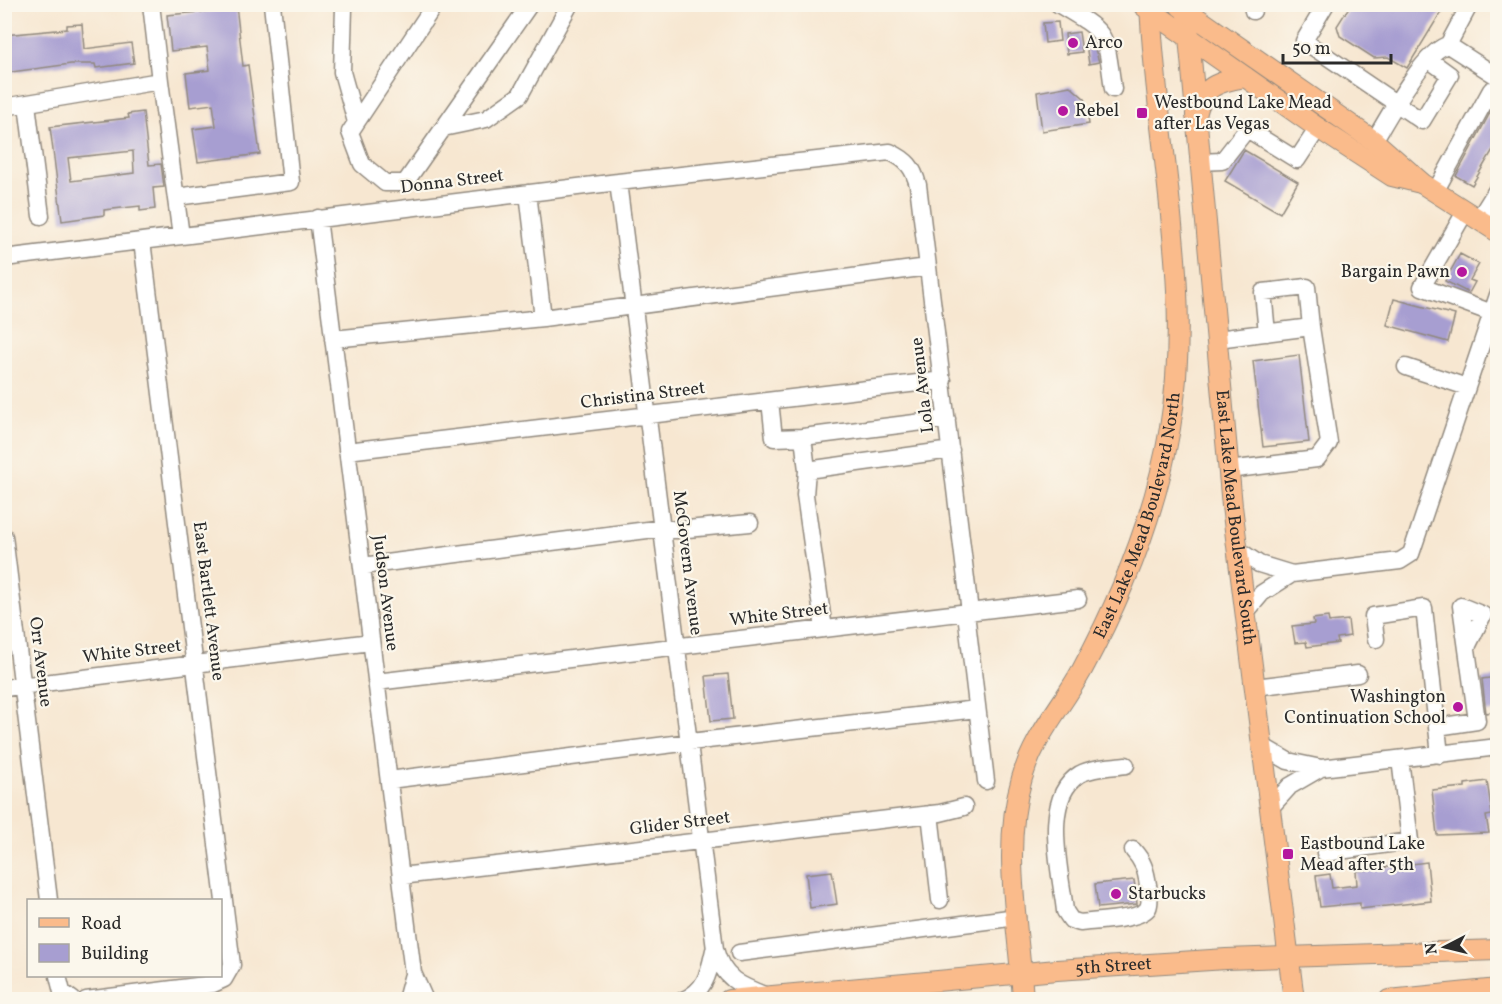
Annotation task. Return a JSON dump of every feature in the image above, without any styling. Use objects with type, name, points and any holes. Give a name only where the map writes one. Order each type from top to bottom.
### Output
[{"type":"main road","points":[[1147,6],[1318,128],[1392,176],[1429,188]]},
{"type":"main road","name":"East Lake Mead Boulevard North","points":[[1023,999],[1012,868],[1013,819],[1022,778],[1038,736],[1080,674],[1094,648],[1139,545],[1170,428],[1178,339],[1174,262],[1147,6]]},
{"type":"main road","points":[[1183,6],[1374,141],[1429,188],[1497,232]]},
{"type":"main road","name":"East Lake Mead Boulevard South","points":[[1183,6],[1189,36],[1228,470],[1294,999]]},
{"type":"main road","points":[[1196,118],[1200,100],[1206,91],[1224,81],[1245,77]]},
{"type":"main road","name":"5th Street","points":[[729,999],[1021,973],[1290,957],[1497,950]]},
{"type":"main road","points":[[1389,999],[1497,989]]},
{"type":"street","points":[[151,4],[181,236]]},
{"type":"street","points":[[176,197],[291,182],[272,4]]},
{"type":"street","points":[[435,4],[350,132],[362,164],[385,183],[405,183],[530,4]]},
{"type":"street","points":[[443,128],[486,119],[520,95],[570,4]]},
{"type":"street","points":[[1058,4],[1100,30],[1107,44],[1113,89]]},
{"type":"street","points":[[1326,4],[1304,41],[1422,121],[1450,75],[1428,59]]},
{"type":"street","points":[[1374,141],[1428,59],[1440,47],[1448,45],[1470,4]]},
{"type":"street","points":[[345,6],[342,72],[356,122]]},
{"type":"street","points":[[1429,188],[1494,83],[1448,45]]},
{"type":"street","points":[[4,107],[160,81]]},
{"type":"street","points":[[27,104],[41,216]]},
{"type":"street","points":[[1199,162],[1222,161],[1247,129],[1297,160],[1318,128]]},
{"type":"street","name":"Donna Street","points":[[4,258],[874,152],[890,152],[904,158]]},
{"type":"street","name":"Lola Avenue","points":[[904,158],[913,168],[918,185],[951,450],[986,781]]},
{"type":"street","name":"McGovern Avenue","points":[[618,182],[715,949],[721,967],[730,979],[742,987],[769,996]]},
{"type":"street","points":[[1491,313],[1422,287],[1471,216],[1497,188]]},
{"type":"street","points":[[528,193],[543,318]]},
{"type":"street","name":"Judson Avenue","points":[[318,218],[413,973],[425,999]]},
{"type":"street","name":"East Bartlett Avenue","points":[[86,999],[213,984],[224,979],[232,965],[142,241]]},
{"type":"street","points":[[333,339],[543,318],[928,267]]},
{"type":"street","points":[[1228,470],[1317,459],[1329,443],[1311,327],[1308,287],[1263,292],[1267,333]]},
{"type":"street","points":[[1238,550],[1259,564],[1292,574],[1400,561],[1411,554],[1497,295]]},
{"type":"street","points":[[1217,339],[1311,327]]},
{"type":"street","points":[[1406,367],[1467,387]]},
{"type":"street","name":"Christina Street","points":[[347,451],[943,380]]},
{"type":"street","points":[[770,401],[774,438],[803,437],[947,419]]},
{"type":"street","points":[[803,437],[807,470],[805,495],[824,629]]},
{"type":"street","points":[[807,470],[951,450]]},
{"type":"street","points":[[362,566],[663,528],[676,530],[750,523]]},
{"type":"street","name":"Orr Avenue","points":[[4,536],[49,899]]},
{"type":"street","points":[[1245,612],[1262,593],[1292,574]]},
{"type":"street","name":"White Street","points":[[376,682],[1078,599]]},
{"type":"street","points":[[1376,639],[1373,616],[1424,608],[1440,755]]},
{"type":"street","name":"White Street","points":[[4,688],[371,642]]},
{"type":"street","points":[[1437,727],[1477,721],[1467,648]]},
{"type":"street","points":[[1255,687],[1358,674]]},
{"type":"street","points":[[388,780],[690,741],[977,709]]},
{"type":"street","points":[[1262,746],[1288,761],[1321,768],[1497,747]]},
{"type":"street","points":[[1325,852],[1410,841],[1400,759]]},
{"type":"street","points":[[1126,765],[1082,773],[1072,780],[1057,804],[1055,820],[1065,911],[1071,920],[1080,923],[1141,915],[1149,907],[1150,895],[1143,861],[1133,850]]},
{"type":"street","points":[[1270,808],[1290,786],[1321,768]]},
{"type":"street","name":"Glider Street","points":[[401,876],[930,814],[963,807]]},
{"type":"street","points":[[930,814],[940,900]]},
{"type":"street","points":[[739,953],[1017,917]]},
{"type":"street","name":"McGovern Avenue","points":[[683,999],[694,994],[704,984],[715,949]]},
{"type":"street","name":"Judson Avenue","points":[[406,999],[413,973]]},
{"type":"street","points":[[58,977],[62,992],[73,999]]},
{"type":"building","points":[[1351,4],[1446,4],[1407,68],[1388,57],[1374,58],[1340,36],[1337,26]]},
{"type":"building","points":[[236,5],[243,66],[248,65],[260,154],[198,162],[193,129],[216,126],[213,104],[190,107],[186,73],[210,70],[207,47],[171,51],[167,15],[222,10],[222,6]]},
{"type":"building","points":[[1058,22],[1060,41],[1045,43],[1043,23]]},
{"type":"building","points":[[82,24],[84,49],[131,43],[134,63],[96,68],[95,64],[71,64],[4,73],[4,35],[67,29],[67,25]]},
{"type":"building","points":[[1079,32],[1082,52],[1067,54],[1065,34]]},
{"type":"building","points":[[1093,43],[1099,62],[1089,64],[1086,44]]},
{"type":"building","name":"Rebel","points":[[1070,86],[1085,99],[1089,124],[1042,131],[1037,92]]},
{"type":"building","points":[[1497,100],[1497,143],[1472,185],[1456,176]]},
{"type":"building","points":[[143,112],[149,165],[161,164],[164,187],[153,188],[155,209],[140,211],[140,206],[104,210],[104,215],[62,221],[50,127],[129,118],[128,114]],"holes":[[[133,151],[134,173],[71,181],[68,158]]]},
{"type":"building","points":[[1244,150],[1298,182],[1280,213],[1225,181]]},
{"type":"building","name":"Bargain Pawn","points":[[1460,254],[1479,264],[1470,280],[1475,282],[1469,293],[1445,281]]},
{"type":"building","points":[[1394,299],[1455,315],[1448,342],[1387,325]]},
{"type":"building","points":[[1299,355],[1309,442],[1263,447],[1253,361]]},
{"type":"building","points":[[1328,617],[1329,622],[1348,620],[1350,636],[1337,638],[1338,643],[1307,647],[1306,642],[1295,643],[1292,626],[1314,624],[1313,619]]},
{"type":"building","points":[[728,674],[733,719],[711,721],[706,676]]},
{"type":"building","points":[[1497,677],[1497,711],[1486,713],[1482,679]]},
{"type":"building","points":[[1487,781],[1492,815],[1486,816],[1489,833],[1437,835],[1432,790],[1465,787],[1465,784]]},
{"type":"building","points":[[1427,862],[1431,901],[1360,909],[1360,903],[1320,907],[1316,876],[1330,874],[1332,888],[1357,885],[1356,871]]},
{"type":"building","points":[[832,871],[837,904],[810,908],[806,874]]},
{"type":"building","name":"Starbucks","points":[[1134,880],[1137,904],[1098,908],[1095,884]]},
{"type":"place","name":"Arco","points":[[1073,43]]},
{"type":"place","name":"Rebel","points":[[1063,111]]},
{"type":"place","name":"Westbound Lake Mead after Las Vegas","points":[[1142,113]]},
{"type":"place","name":"Bargain Pawn","points":[[1462,272]]},
{"type":"place","name":"Washington Continuation School","points":[[1458,707]]},
{"type":"place","name":"Eastbound Lake Mead after 5th","points":[[1288,854]]},
{"type":"place","name":"Starbucks","points":[[1116,894]]}]
